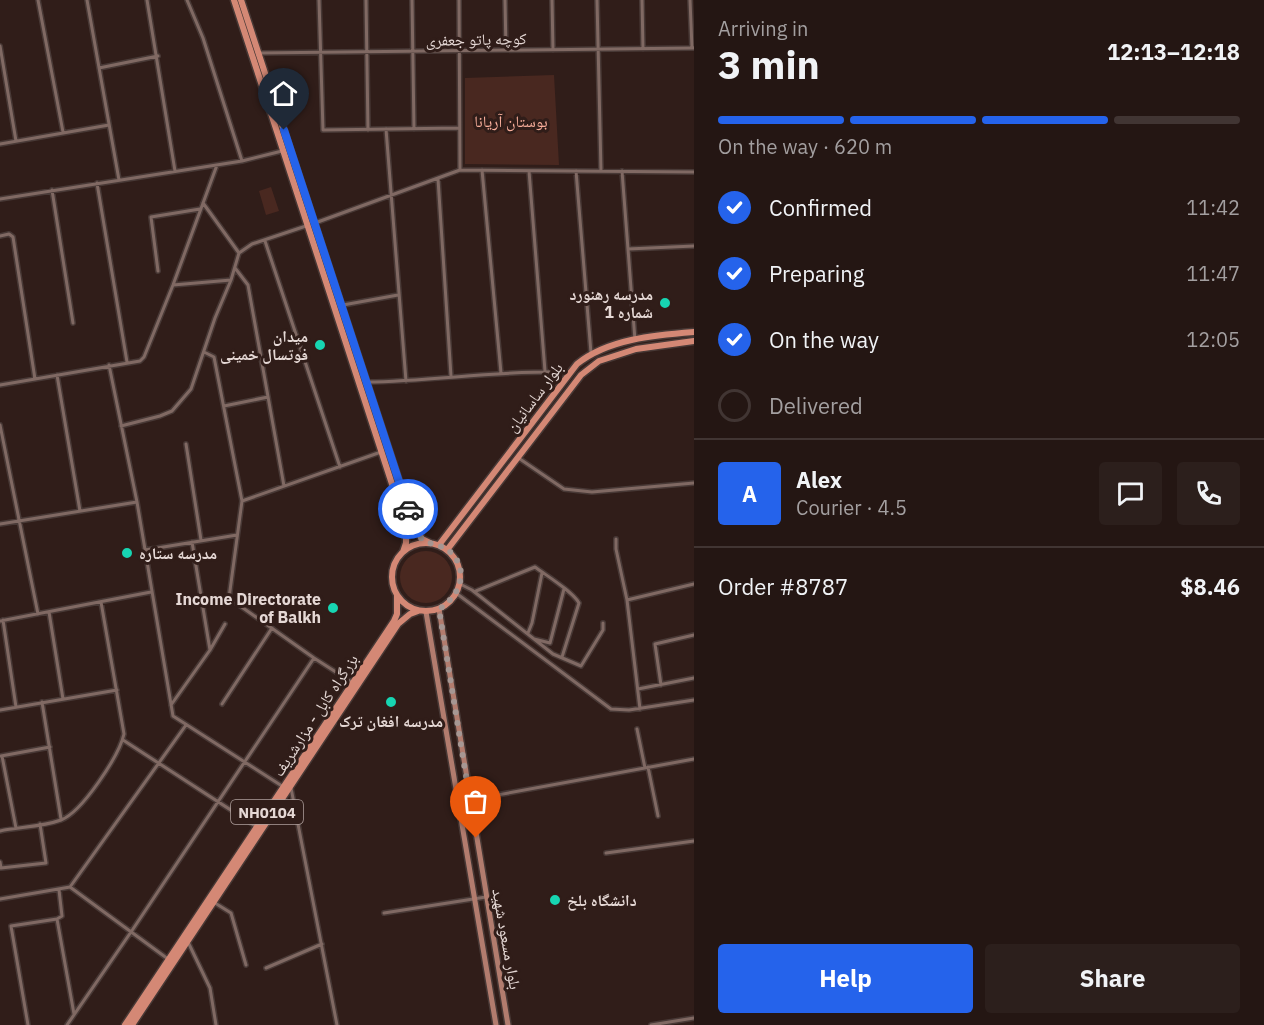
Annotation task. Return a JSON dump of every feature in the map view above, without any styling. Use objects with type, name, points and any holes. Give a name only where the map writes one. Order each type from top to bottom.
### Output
[{"type":"highway","name":"NH0104","points":[[234,0],[287,150]]},
{"type":"highway","name":"NH0104","points":[[241,0],[406,527],[406,543],[397,559],[392,577],[397,596]]},
{"type":"highway","name":"NH0104","points":[[311,224],[341,305],[413,524],[422,539],[430,543]]},
{"type":"highway","name":"بلوار ساسانیان","points":[[439,545],[569,372],[591,353],[635,340],[694,332]]},
{"type":"highway","name":"بلوار ساسانیان","points":[[447,550],[580,375],[599,361],[636,349],[694,341]]},
{"type":"highway","points":[[403,552],[420,543],[430,543],[447,550],[457,562],[460,584],[449,603],[439,609]]},
{"type":"highway","points":[[397,596],[403,603],[422,611]]},
{"type":"highway","name":"بزرگراه کابل - مزارشریف","points":[[125,1025],[377,650],[397,614],[397,596]]},
{"type":"highway","name":"NH0104","points":[[422,611],[439,609]]},
{"type":"highway","name":"بزرگراه کابل - مزارشریف","points":[[132,1025],[353,683],[404,617],[422,611]]},
{"type":"main road","name":"بلوار مسعود شهید","points":[[439,609],[508,1025]]},
{"type":"main road","name":"بلوار مسعود شهید","points":[[422,611],[496,1025]]},
{"type":"main road","points":[[492,1003],[504,1001]]},
{"type":"street","points":[[38,0],[63,132]]},
{"type":"street","points":[[87,0],[120,180]]},
{"type":"street","points":[[147,0],[158,56],[175,171]]},
{"type":"street","points":[[188,0],[203,38],[242,161]]},
{"type":"street","points":[[320,0],[322,130],[459,128]]},
{"type":"street","points":[[366,0],[368,129]]},
{"type":"street","points":[[412,0],[414,129]]},
{"type":"street","points":[[459,0],[460,170]]},
{"type":"street","points":[[505,0],[506,50]]},
{"type":"street","points":[[552,0],[553,50]]},
{"type":"street","points":[[597,0],[601,171]]},
{"type":"street","points":[[642,0],[643,49]]},
{"type":"street","points":[[690,0],[693,48]]},
{"type":"street","points":[[0,46],[16,141]]},
{"type":"street","name":"کوچه پاتو جعفری","points":[[258,53],[693,48]]},
{"type":"street","points":[[99,69],[158,56]]},
{"type":"street","points":[[0,144],[109,125]]},
{"type":"street","points":[[386,129],[406,381]]},
{"type":"street","points":[[0,199],[242,161],[287,150]]},
{"type":"street","points":[[0,386],[140,361],[144,357],[174,285],[217,165]]},
{"type":"street","points":[[121,426],[172,411],[191,389],[239,253],[252,244],[460,170],[694,171]]},
{"type":"street","points":[[482,170],[501,373]]},
{"type":"street","points":[[529,171],[545,371]]},
{"type":"street","points":[[576,171],[591,353]]},
{"type":"street","points":[[622,171],[635,340]]},
{"type":"street","points":[[438,178],[451,376]]},
{"type":"street","points":[[97,183],[128,362]]},
{"type":"street","points":[[52,190],[73,323]]},
{"type":"street","points":[[203,203],[239,253]]},
{"type":"street","points":[[158,271],[151,217],[200,209]]},
{"type":"street","points":[[0,236],[9,234],[13,237],[35,379]]},
{"type":"street","points":[[266,240],[340,467]]},
{"type":"street","points":[[628,249],[694,246]]},
{"type":"street","points":[[235,268],[248,285],[284,486]]},
{"type":"street","points":[[174,285],[231,280]]},
{"type":"street","points":[[341,305],[399,294]]},
{"type":"street","points":[[204,352],[214,357],[242,501],[229,598],[353,683]]},
{"type":"street","points":[[108,365],[145,550],[173,716],[287,787],[322,944],[337,1025]]},
{"type":"street","points":[[366,382],[501,373],[569,372]]},
{"type":"street","points":[[57,375],[80,511]]},
{"type":"street","points":[[224,406],[268,397]]},
{"type":"street","points":[[0,425],[38,614]]},
{"type":"street","points":[[186,444],[201,540]]},
{"type":"street","points":[[242,501],[381,452]]},
{"type":"street","points":[[517,457],[564,489],[591,492],[694,483]]},
{"type":"street","points":[[0,524],[136,502]]},
{"type":"street","points":[[145,550],[237,535]]},
{"type":"street","points":[[616,538],[616,549],[627,600],[640,709]]},
{"type":"street","points":[[192,542],[210,650]]},
{"type":"street","points":[[475,592],[535,567],[579,603],[562,657]]},
{"type":"street","points":[[528,633],[542,573]]},
{"type":"street","points":[[460,584],[475,592],[553,654],[581,666],[603,630],[603,623]]},
{"type":"street","points":[[627,600],[694,584]]},
{"type":"street","points":[[534,639],[550,643],[564,589]]},
{"type":"street","points":[[16,707],[2,621],[152,592]]},
{"type":"street","points":[[456,593],[606,706],[618,711],[694,700]]},
{"type":"street","points":[[0,831],[61,820],[73,812],[111,767],[123,740],[117,690],[101,602]]},
{"type":"street","points":[[49,612],[63,699]]},
{"type":"street","points":[[171,705],[210,650],[225,624]]},
{"type":"street","points":[[222,704],[272,628]]},
{"type":"street","points":[[661,685],[655,644],[694,635]]},
{"type":"street","points":[[67,1025],[314,658]]},
{"type":"street","points":[[638,688],[694,678]]},
{"type":"street","points":[[0,710],[117,690]]},
{"type":"street","points":[[42,702],[61,820]]},
{"type":"street","points":[[0,899],[70,887],[186,725]]},
{"type":"street","points":[[637,729],[658,816]]},
{"type":"street","points":[[123,740],[257,828]]},
{"type":"street","points":[[16,828],[1,756],[50,747]]},
{"type":"street","points":[[457,802],[694,759]]},
{"type":"street","points":[[0,862],[1,868],[46,862],[40,824]]},
{"type":"street","points":[[606,853],[694,841]]},
{"type":"street","points":[[70,887],[168,959]]},
{"type":"street","points":[[28,1025],[11,926],[57,919],[62,916],[59,890]]},
{"type":"street","points":[[384,913],[486,897]]},
{"type":"street","points":[[213,902],[231,913],[246,966]]},
{"type":"street","points":[[57,919],[74,1015]]},
{"type":"street","points":[[187,941],[210,988],[216,1025]]},
{"type":"street","points":[[266,968],[322,944]]},
{"type":"street","points":[[651,1025],[694,1018]]},
{"type":"green space","name":"بوستان آریانا","points":[[554,75],[559,165],[465,164],[465,78]]},
{"type":"green space","points":[[271,187],[279,211],[266,215],[259,191]]},
{"type":"green space","points":[[421,551],[431,551],[445,558],[452,577],[445,596],[431,603],[421,603],[411,599],[404,592],[400,582],[400,572],[404,562],[411,555]]},
{"type":"way so far","points":[[408,509],[417,533],[422,539],[447,550],[453,555],[459,569],[460,584],[456,593],[449,603],[439,609],[476,838]]},
{"type":"place","name":"مدرسه رهنورد شماره 1","points":[[665,303]]},
{"type":"place","name":"میدان فوتسال خمینی","points":[[320,345]]},
{"type":"place","name":"مدرسه ستاره","points":[[127,553]]},
{"type":"place","name":"Income Directorate of Balkh","points":[[333,608]]},
{"type":"place","name":"مدرسه افغان ترک","points":[[391,702]]},
{"type":"place","name":"دانشگاه بلخ","points":[[555,900]]},
{"type":"route","points":[[284,130],[408,509]]}]
